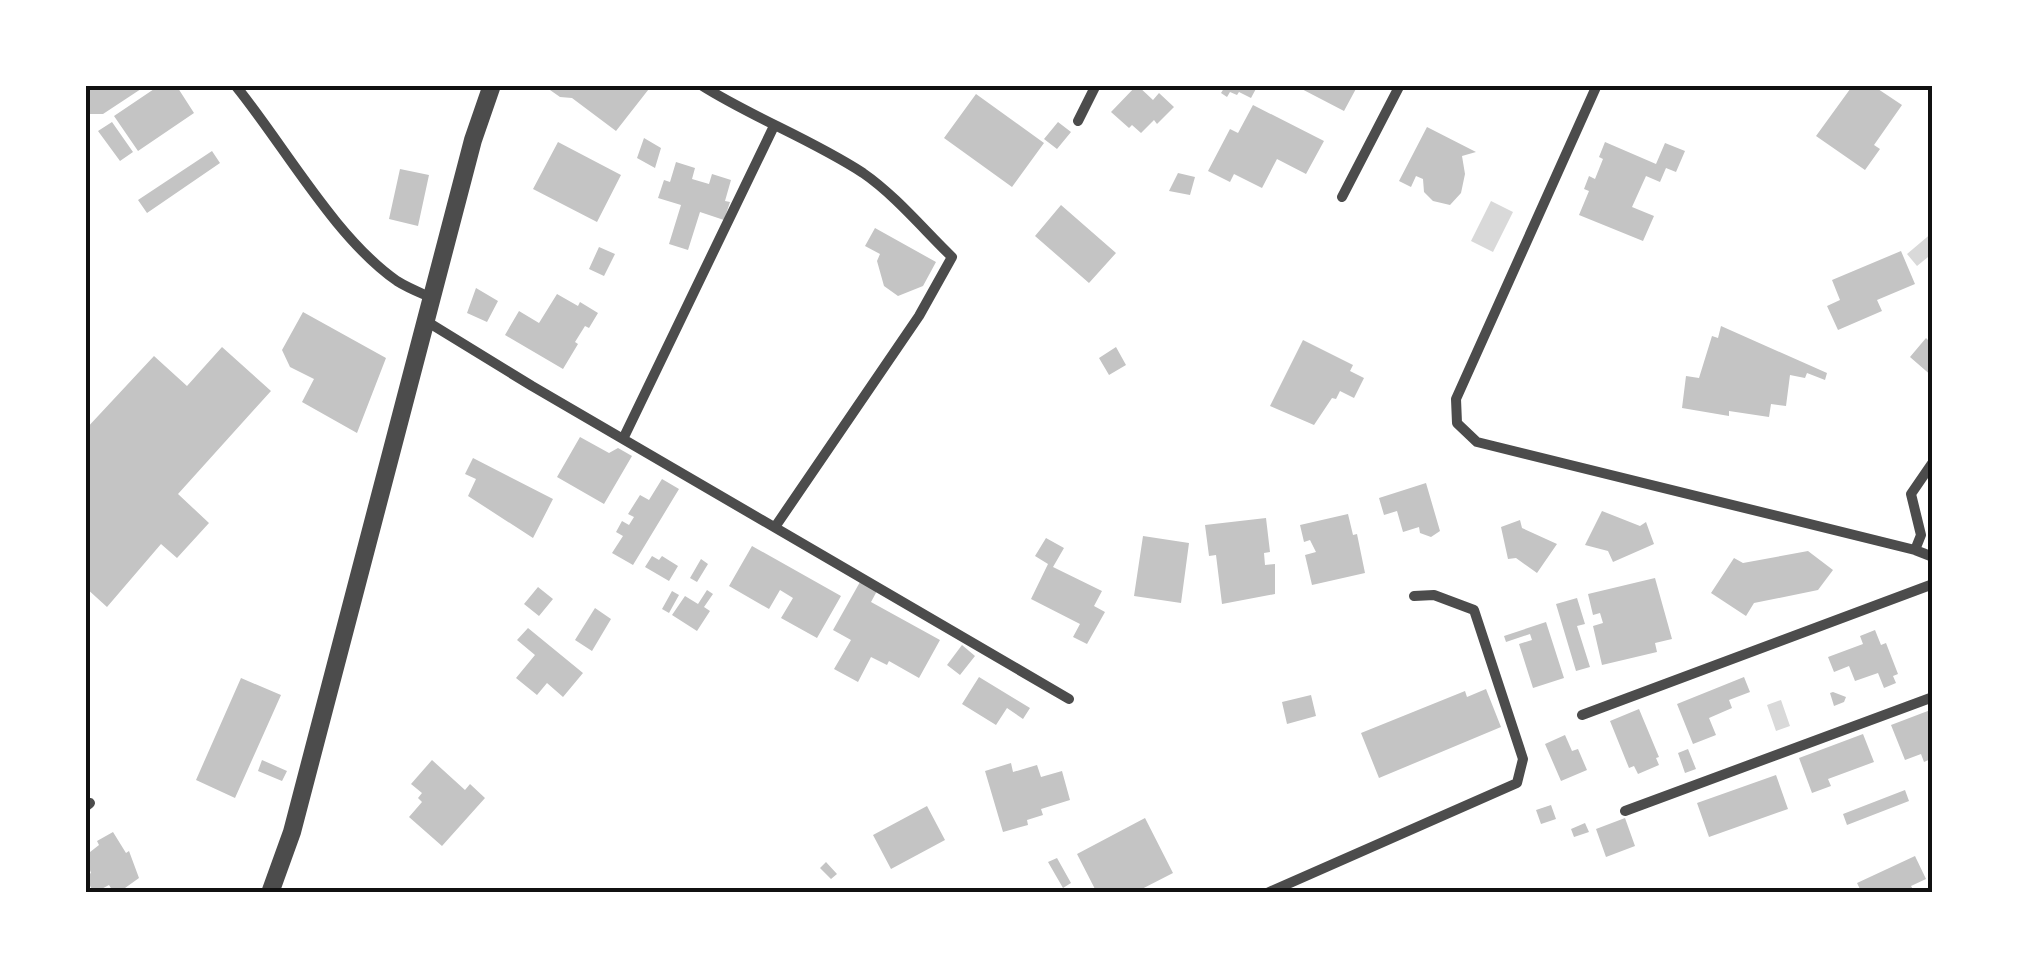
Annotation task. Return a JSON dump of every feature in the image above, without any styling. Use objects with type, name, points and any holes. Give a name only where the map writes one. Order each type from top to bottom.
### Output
[{"type":"street","points":[[234,85],[371,260],[400,283],[432,298]]},
{"type":"street","points":[[270,893],[292,832],[473,140],[492,85]]},
{"type":"street","points":[[701,85],[866,176],[952,258],[919,316],[776,527]]},
{"type":"street","points":[[1078,121],[1096,85]]},
{"type":"street","points":[[1342,197],[1400,85]]},
{"type":"street","points":[[1598,85],[1456,399],[1456,424],[1477,442],[1933,557]]},
{"type":"street","points":[[623,439],[774,126]]},
{"type":"street","points":[[426,321],[1069,699]]},
{"type":"street","points":[[1915,550],[1921,535],[1911,494],[1933,462]]},
{"type":"street","points":[[1582,715],[1933,584]]},
{"type":"street","points":[[1266,893],[1516,783],[1524,759],[1474,610],[1434,595],[1414,596]]},
{"type":"street","points":[[1625,812],[1933,697]]},
{"type":"shaded area","points":[[1491,201],[1513,212],[1493,252],[1471,241]]},
{"type":"shaded area","points":[[1933,232],[1933,253],[1917,266],[1907,254]]},
{"type":"shaded area","points":[[1781,700],[1790,726],[1776,731],[1767,705]]},
{"type":"building","points":[[92,85],[147,85],[103,114],[85,114],[85,89]]},
{"type":"building","points":[[160,85],[176,85],[194,113],[138,151],[114,116]]},
{"type":"building","points":[[551,85],[652,85],[616,131],[572,98],[560,97],[550,90]]},
{"type":"building","points":[[1137,85],[1153,100],[1159,93],[1174,107],[1141,133],[1111,112]]},
{"type":"building","points":[[1226,85],[1258,85],[1251,98],[1239,92],[1230,92],[1227,97],[1221,93]]},
{"type":"building","points":[[1294,85],[1358,85],[1344,111]]},
{"type":"building","points":[[1853,85],[1872,85],[1902,105],[1874,145],[1880,149],[1865,170],[1816,136]]},
{"type":"building","points":[[976,94],[1044,143],[1012,187],[944,138]]},
{"type":"building","points":[[1253,105],[1324,141],[1306,174],[1277,159],[1262,188],[1234,174],[1230,182],[1208,171],[1230,129],[1238,133]]},
{"type":"building","points":[[112,122],[133,152],[120,161],[98,131]]},
{"type":"building","points":[[1058,122],[1071,132],[1057,149],[1044,139]]},
{"type":"building","points":[[1427,127],[1476,152],[1462,156],[1465,174],[1461,193],[1450,205],[1433,201],[1424,192],[1423,179],[1416,176],[1411,187],[1399,181]]},
{"type":"building","points":[[644,138],[661,148],[655,168],[637,158]]},
{"type":"building","points":[[558,142],[621,175],[597,222],[533,189]]},
{"type":"building","points":[[1605,142],[1656,164],[1665,143],[1685,151],[1676,172],[1666,168],[1660,182],[1646,176],[1632,207],[1654,216],[1643,241],[1579,215],[1589,191],[1584,189],[1589,176],[1595,179]]},
{"type":"building","points":[[212,151],[220,163],[147,213],[138,200]]},
{"type":"building","points":[[676,162],[695,168],[692,179],[709,184],[712,174],[731,180],[724,220],[700,212],[688,250],[669,244],[681,205],[658,198],[664,180],[670,182]]},
{"type":"building","points":[[400,169],[429,175],[418,226],[389,219]]},
{"type":"building","points":[[1178,173],[1195,177],[1190,195],[1169,191]]},
{"type":"building","points":[[1061,205],[1116,253],[1089,283],[1035,236]]},
{"type":"building","points":[[875,228],[936,262],[923,286],[898,296],[884,286],[877,261],[880,254],[865,246]]},
{"type":"building","points":[[599,247],[615,254],[604,276],[589,269]]},
{"type":"building","points":[[1901,251],[1915,284],[1877,300],[1882,311],[1838,330],[1827,306],[1840,300],[1832,280]]},
{"type":"building","points":[[476,288],[498,301],[487,322],[467,313]]},
{"type":"building","points":[[557,294],[598,313],[575,342],[578,344],[563,369],[505,335],[519,311],[539,323]]},
{"type":"building","points":[[303,312],[386,358],[357,433],[302,402],[314,379],[290,367],[282,350]]},
{"type":"building","points":[[1721,326],[1827,373],[1825,380],[1807,373],[1805,378],[1790,375],[1786,406],[1771,404],[1769,417],[1729,411],[1729,416],[1682,408],[1686,376],[1699,378],[1712,336],[1718,338]]},
{"type":"building","points":[[1926,338],[1933,345],[1933,377],[1910,357]]},
{"type":"building","points":[[1303,340],[1353,365],[1350,371],[1364,378],[1354,398],[1340,391],[1314,425],[1270,406]]},
{"type":"building","points":[[222,347],[271,391],[178,494],[209,523],[177,558],[161,544],[107,607],[85,587],[85,430],[154,356],[187,386]]},
{"type":"building","points":[[1116,347],[1126,365],[1109,375],[1099,358]]},
{"type":"building","points":[[580,437],[609,453],[618,448],[632,456],[604,504],[557,477]]},
{"type":"building","points":[[473,458],[553,499],[533,538],[468,496],[476,479],[465,474]]},
{"type":"building","points":[[662,479],[679,489],[633,565],[612,553],[623,536],[616,532],[622,521],[629,525],[634,517],[628,514],[640,495],[649,500]]},
{"type":"building","points":[[1426,483],[1440,531],[1431,537],[1420,533],[1419,527],[1403,532],[1397,511],[1384,515],[1379,498]]},
{"type":"building","points":[[1602,511],[1640,526],[1646,522],[1654,544],[1613,562],[1608,551],[1585,545]]},
{"type":"building","points":[[1348,514],[1353,535],[1357,534],[1365,573],[1312,585],[1305,555],[1316,552],[1310,540],[1304,542],[1300,525]]},
{"type":"building","points":[[1266,518],[1270,552],[1264,553],[1265,565],[1275,564],[1275,594],[1222,604],[1216,555],[1209,556],[1205,525]]},
{"type":"building","points":[[1520,520],[1522,528],[1557,544],[1537,573],[1516,558],[1508,559],[1501,527]]},
{"type":"building","points":[[1143,536],[1189,543],[1181,603],[1134,596]]},
{"type":"building","points":[[1046,538],[1064,548],[1053,567],[1102,591],[1094,606],[1105,612],[1087,644],[1073,637],[1080,624],[1031,599],[1048,564],[1035,556]]},
{"type":"building","points":[[752,546],[841,596],[817,638],[781,618],[793,598],[780,590],[769,609],[729,586]]},
{"type":"building","points":[[1808,551],[1833,570],[1818,590],[1754,603],[1746,616],[1711,593],[1734,558],[1743,563]]},
{"type":"building","points":[[652,556],[659,560],[662,556],[678,566],[669,581],[645,567]]},
{"type":"building","points":[[701,559],[708,564],[697,582],[690,578]]},
{"type":"building","points":[[1655,578],[1672,639],[1655,643],[1657,652],[1602,665],[1593,626],[1603,623],[1600,613],[1593,615],[1588,594]]},
{"type":"building","points":[[860,582],[877,591],[871,602],[940,640],[919,678],[889,661],[887,665],[871,657],[858,682],[834,669],[851,640],[833,630]]},
{"type":"building","points":[[538,587],[553,599],[539,616],[524,604]]},
{"type":"building","points":[[707,590],[713,594],[704,607],[710,611],[697,631],[672,615],[685,596],[698,604]]},
{"type":"building","points":[[672,591],[679,595],[669,613],[662,609]]},
{"type":"building","points":[[1577,598],[1585,624],[1577,626],[1590,667],[1576,671],[1556,604]]},
{"type":"building","points":[[595,608],[611,619],[592,651],[575,640]]},
{"type":"building","points":[[1546,622],[1564,678],[1533,688],[1519,644],[1532,640],[1530,634],[1506,642],[1504,636]]},
{"type":"building","points":[[528,628],[583,673],[563,697],[547,683],[537,695],[516,678],[535,655],[517,640]]},
{"type":"building","points":[[1875,630],[1881,645],[1886,643],[1898,674],[1893,676],[1896,683],[1884,688],[1878,673],[1855,681],[1849,666],[1834,672],[1828,657],[1863,644],[1860,636]]},
{"type":"building","points":[[962,645],[975,656],[960,675],[947,665]]},
{"type":"building","points":[[979,677],[1030,708],[1023,719],[1007,708],[996,725],[962,704]]},
{"type":"building","points":[[1744,677],[1750,692],[1729,700],[1732,708],[1709,718],[1716,735],[1693,744],[1677,704]]},
{"type":"building","points":[[241,678],[281,695],[235,798],[196,780]]},
{"type":"building","points":[[1486,689],[1501,727],[1379,778],[1361,733],[1465,691],[1467,697]]},
{"type":"building","points":[[1830,693],[1846,697],[1844,702],[1834,706]]},
{"type":"building","points":[[1311,695],[1316,716],[1287,724],[1282,702]]},
{"type":"building","points":[[1639,709],[1659,765],[1638,774],[1634,766],[1629,768],[1610,721]]},
{"type":"building","points":[[1933,709],[1933,758],[1924,762],[1921,754],[1905,760],[1891,725]]},
{"type":"building","points":[[1863,734],[1874,762],[1828,779],[1831,786],[1812,793],[1799,758]]},
{"type":"building","points":[[1565,735],[1572,751],[1578,749],[1587,770],[1561,781],[1545,744]]},
{"type":"building","points":[[1688,749],[1696,769],[1685,773],[1678,753]]},
{"type":"building","points":[[262,760],[287,771],[282,781],[258,771]]},
{"type":"building","points":[[432,760],[465,790],[470,784],[485,798],[442,846],[409,817],[422,802],[418,798],[422,793],[411,784]]},
{"type":"building","points":[[1011,763],[1013,772],[1037,765],[1041,777],[1062,771],[1070,800],[1041,809],[1043,815],[1027,820],[1028,825],[1003,832],[985,771]]},
{"type":"building","points":[[1776,775],[1788,809],[1709,837],[1697,803]]},
{"type":"building","points":[[1905,790],[1909,801],[1847,825],[1843,814]]},
{"type":"building","points":[[1551,805],[1556,819],[1541,824],[1536,810]]},
{"type":"building","points":[[927,806],[945,840],[891,869],[873,835]]},
{"type":"building","points":[[1145,818],[1173,873],[1134,893],[1097,893],[1077,854]]},
{"type":"building","points":[[1625,818],[1635,846],[1606,857],[1596,829]]},
{"type":"building","points":[[1585,823],[1589,832],[1574,837],[1571,829]]},
{"type":"building","points":[[113,832],[126,853],[129,851],[139,878],[118,893],[109,885],[94,893],[85,877],[91,873],[85,856],[99,845],[97,841]]},
{"type":"building","points":[[1915,856],[1926,879],[1911,886],[1915,893],[1862,893],[1857,883]]},
{"type":"building","points":[[1057,858],[1071,883],[1063,888],[1048,862]]},
{"type":"building","points":[[826,862],[837,874],[831,879],[820,868]]}]
